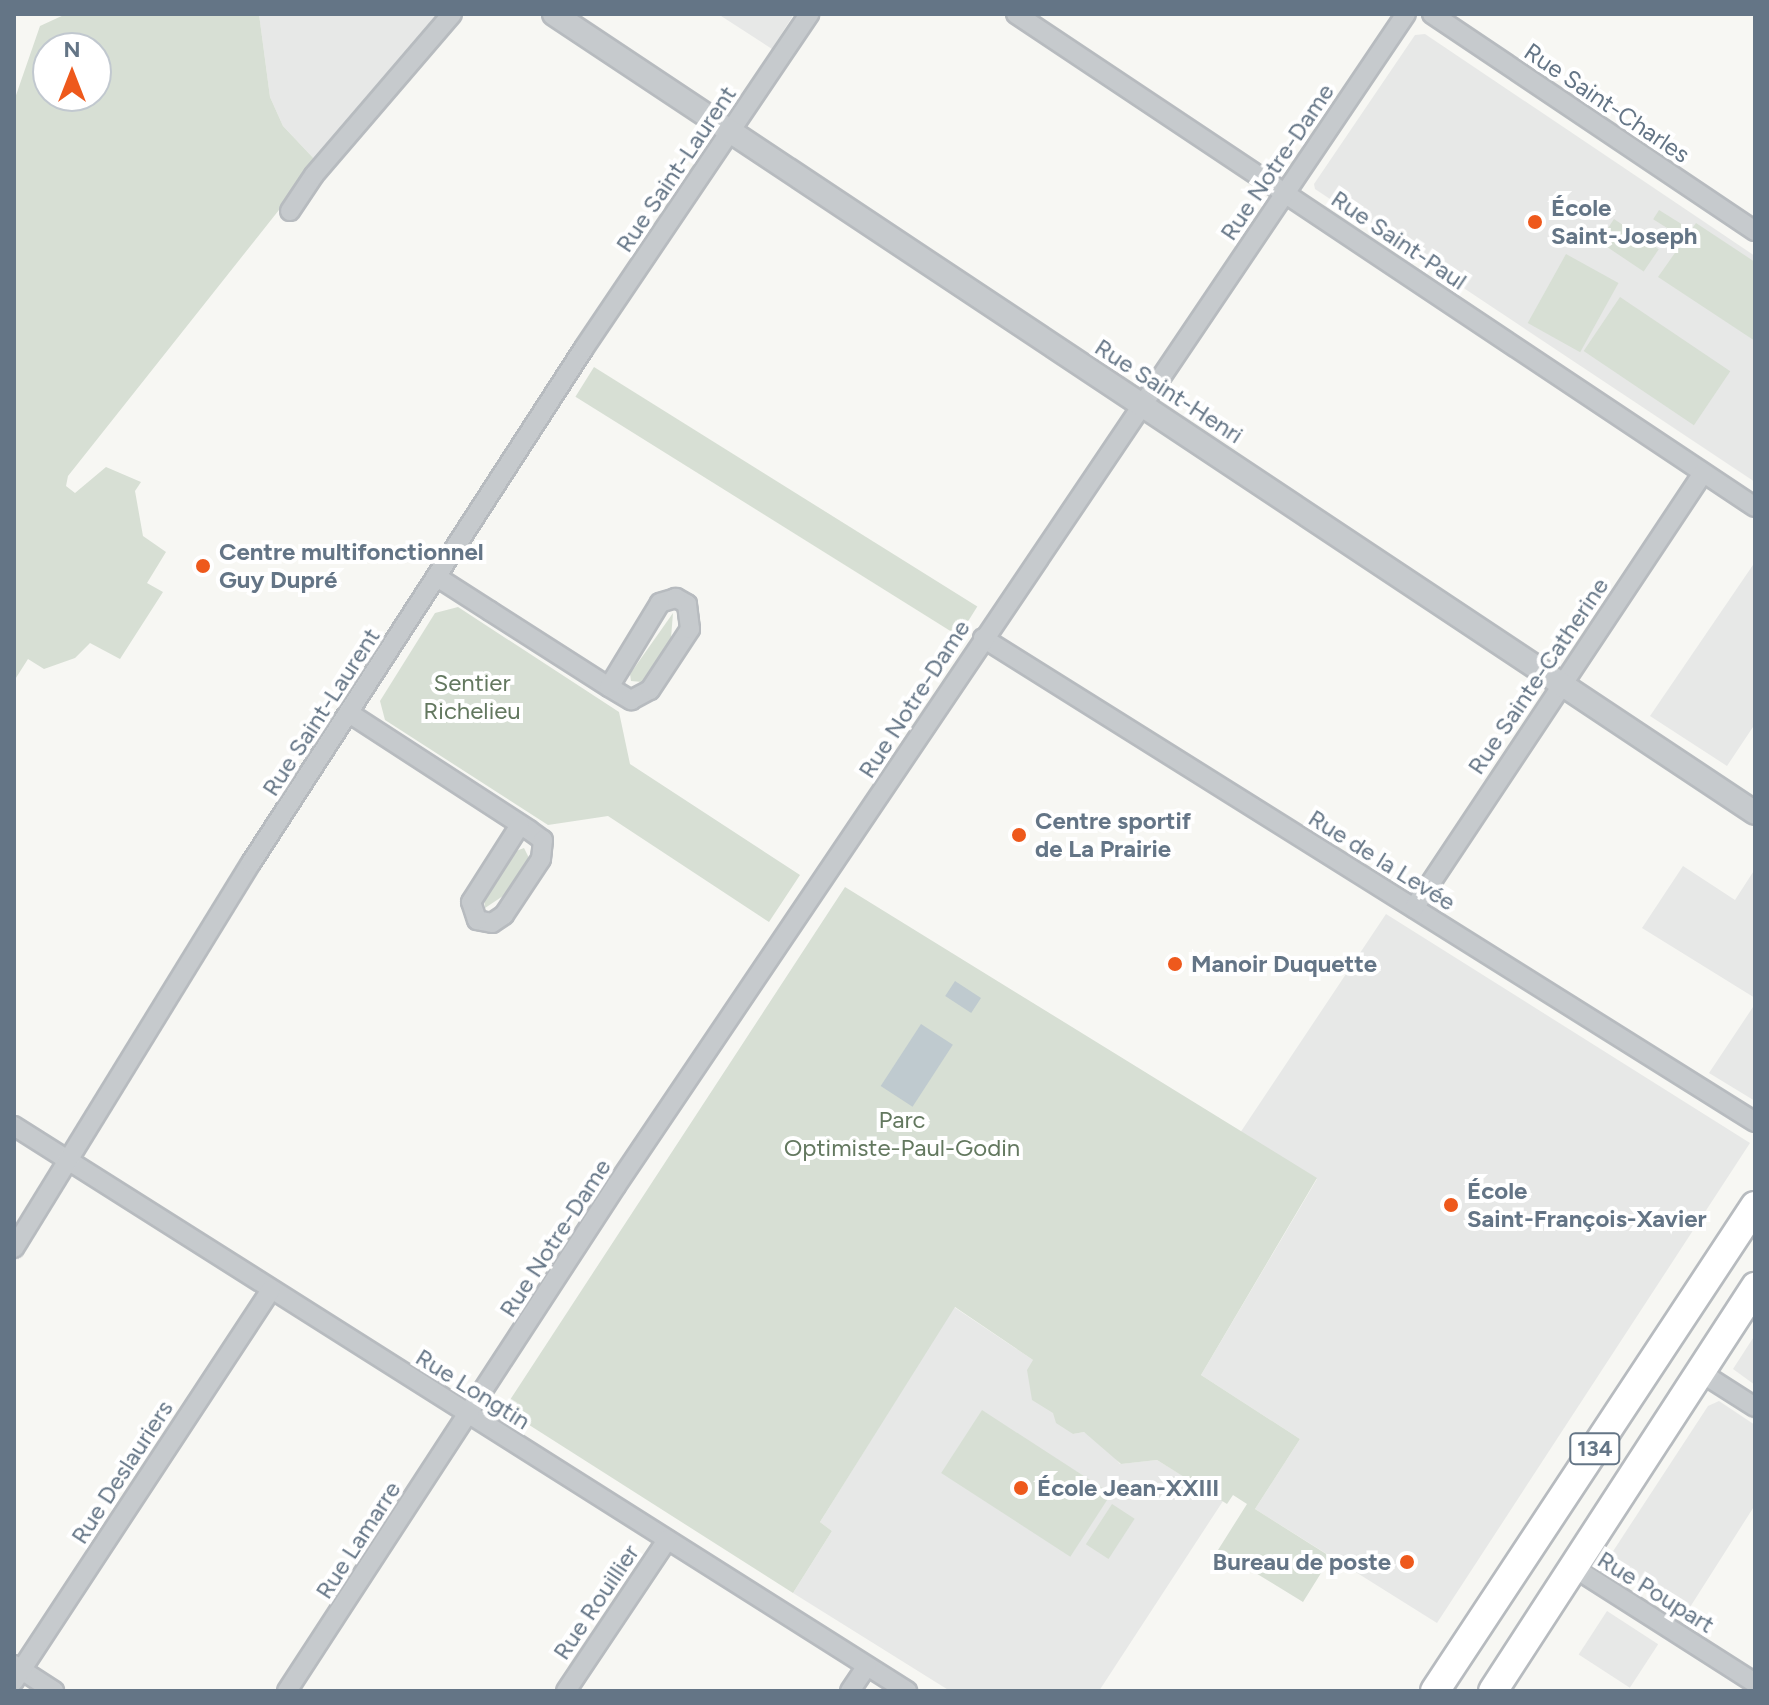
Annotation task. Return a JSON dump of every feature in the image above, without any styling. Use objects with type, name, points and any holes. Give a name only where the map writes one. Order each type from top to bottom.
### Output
[{"type":"main road","name":"134","points":[[1435,1691],[1755,1206]]},
{"type":"main road","name":"134","points":[[1493,1691],[1755,1287]]},
{"type":"street","points":[[290,211],[314,175],[452,14]]},
{"type":"street","name":"Rue Saint-Henri","points":[[554,14],[1755,813]]},
{"type":"street","name":"Rue Saint-Laurent","points":[[14,1248],[69,1161],[82,1131],[349,713],[809,14]]},
{"type":"street","name":"Rue Saint-Paul","points":[[1016,14],[1755,507]]},
{"type":"street","name":"Rue Notre-Dame","points":[[469,1415],[983,638],[1406,14]]},
{"type":"street","name":"Rue Saint-Charles","points":[[1432,14],[1755,231]]},
{"type":"street","name":"Rue Sainte-Catherine","points":[[1414,908],[1703,473]]},
{"type":"street","points":[[437,577],[609,687],[636,701],[650,690],[690,629],[687,604],[676,598],[660,603],[609,687]]},
{"type":"street","name":"Rue de la Levée","points":[[983,638],[1755,1122]]},
{"type":"street","points":[[349,713],[543,840],[544,852],[504,915],[492,923],[477,920],[471,902],[520,825]]},
{"type":"street","name":"Rue Longtin","points":[[14,1126],[907,1691]]},
{"type":"street","name":"Rue Deslauriers","points":[[16,1672],[271,1290]]},
{"type":"street","points":[[1700,1372],[1755,1407]]},
{"type":"street","name":"Rue Lamarre","points":[[287,1691],[469,1415]]},
{"type":"street","name":"Rue Rouillier","points":[[566,1691],[667,1540]]},
{"type":"street","name":"Rue Poupart","points":[[1573,1567],[1755,1683]]},
{"type":"street","points":[[850,1691],[867,1666]]},
{"type":"street","points":[[16,1672],[54,1691]]},
{"type":"shaded area","points":[[259,14],[439,14],[317,162],[283,126],[270,97]]},
{"type":"shaded area","points":[[718,14],[794,14],[772,49]]},
{"type":"shaded area","name":"École Saint-Joseph","points":[[1425,34],[1755,256],[1755,482],[1315,189],[1314,184],[1415,35]]},
{"type":"shaded area","points":[[1755,562],[1755,724],[1727,766],[1650,716]]},
{"type":"shaded area","points":[[1683,866],[1735,900],[1755,869],[1755,998],[1642,928]]},
{"type":"shaded area","name":"École Saint-François-Xavier","points":[[1386,914],[1750,1143],[1437,1623],[1255,1509],[1300,1439],[1201,1375],[1317,1179],[1240,1133]]},
{"type":"shaded area","points":[[955,981],[981,998],[971,1013],[945,996]]},
{"type":"shaded area","points":[[1755,1004],[1755,1101],[1709,1073]]},
{"type":"shaded area","points":[[921,1024],[953,1045],[913,1107],[881,1086]]},
{"type":"shaded area","name":"École Jean-XXIII","points":[[954,1307],[1033,1360],[1054,1413],[1073,1434],[1084,1432],[1101,1442],[1120,1464],[1157,1460],[1223,1501],[1099,1691],[950,1691],[793,1593],[832,1531],[820,1522]]},
{"type":"shaded area","points":[[1755,1335],[1755,1385],[1733,1369]]},
{"type":"shaded area","points":[[1719,1401],[1755,1425],[1755,1505],[1685,1615],[1606,1562],[1708,1406]]},
{"type":"shaded area","points":[[1607,1611],[1658,1644],[1630,1688],[1579,1655]]},
{"type":"green space","points":[[66,14],[259,14],[270,97],[283,126],[317,162],[68,476],[66,486],[75,493],[106,467],[141,482],[135,491],[143,536],[166,552],[147,583],[163,592],[120,659],[90,643],[75,658],[44,669],[28,659],[14,681],[14,101],[32,49],[32,112],[112,112],[112,32],[38,32],[40,26]]},
{"type":"green space","points":[[1659,210],[1688,228],[1682,237],[1653,219]]},
{"type":"green space","points":[[1614,219],[1659,249],[1644,272],[1599,241]]},
{"type":"green space","points":[[1696,223],[1755,262],[1755,341],[1658,277]]},
{"type":"green space","points":[[1566,254],[1618,283],[1580,352],[1528,323]]},
{"type":"green space","points":[[1620,297],[1730,371],[1694,425],[1584,351]]},
{"type":"green space","points":[[594,367],[977,607],[959,636],[575,397]]},
{"type":"green space","name":"Sentier Richelieu","points":[[458,607],[619,712],[630,764],[800,875],[769,922],[608,816],[548,825],[385,720],[380,701],[435,613]]},
{"type":"green space","points":[[673,613],[671,638],[642,682],[631,681],[630,674]]},
{"type":"green space","points":[[524,848],[529,858],[506,894],[485,908],[484,899],[516,851]]},
{"type":"green space","name":"Parc Optimiste-Paul-Godin","points":[[845,887],[1317,1178],[1201,1375],[1300,1439],[1255,1509],[1331,1557],[1303,1602],[1218,1550],[1247,1504],[1233,1495],[1227,1504],[1157,1460],[1121,1464],[1084,1432],[1073,1434],[1056,1423],[1053,1413],[1032,1400],[1027,1370],[1033,1360],[955,1307],[820,1522],[832,1531],[793,1593],[504,1409]]},
{"type":"green space","points":[[982,1410],[1111,1494],[1070,1557],[941,1473]]},
{"type":"green space","points":[[1112,1504],[1135,1519],[1109,1559],[1086,1544]]},
{"type":"place","name":"École Saint-Joseph","points":[[1535,222]]},
{"type":"place","name":"Centre multifonctionnel Guy Dupré","points":[[203,566]]},
{"type":"place","name":"Centre sportif de La Prairie","points":[[1019,835]]},
{"type":"place","name":"Manoir Duquette","points":[[1175,964]]},
{"type":"place","name":"École Saint-François-Xavier","points":[[1451,1205]]},
{"type":"place","name":"École Jean-XXIII","points":[[1021,1488]]},
{"type":"place","name":"Bureau de poste","points":[[1407,1562]]}]
